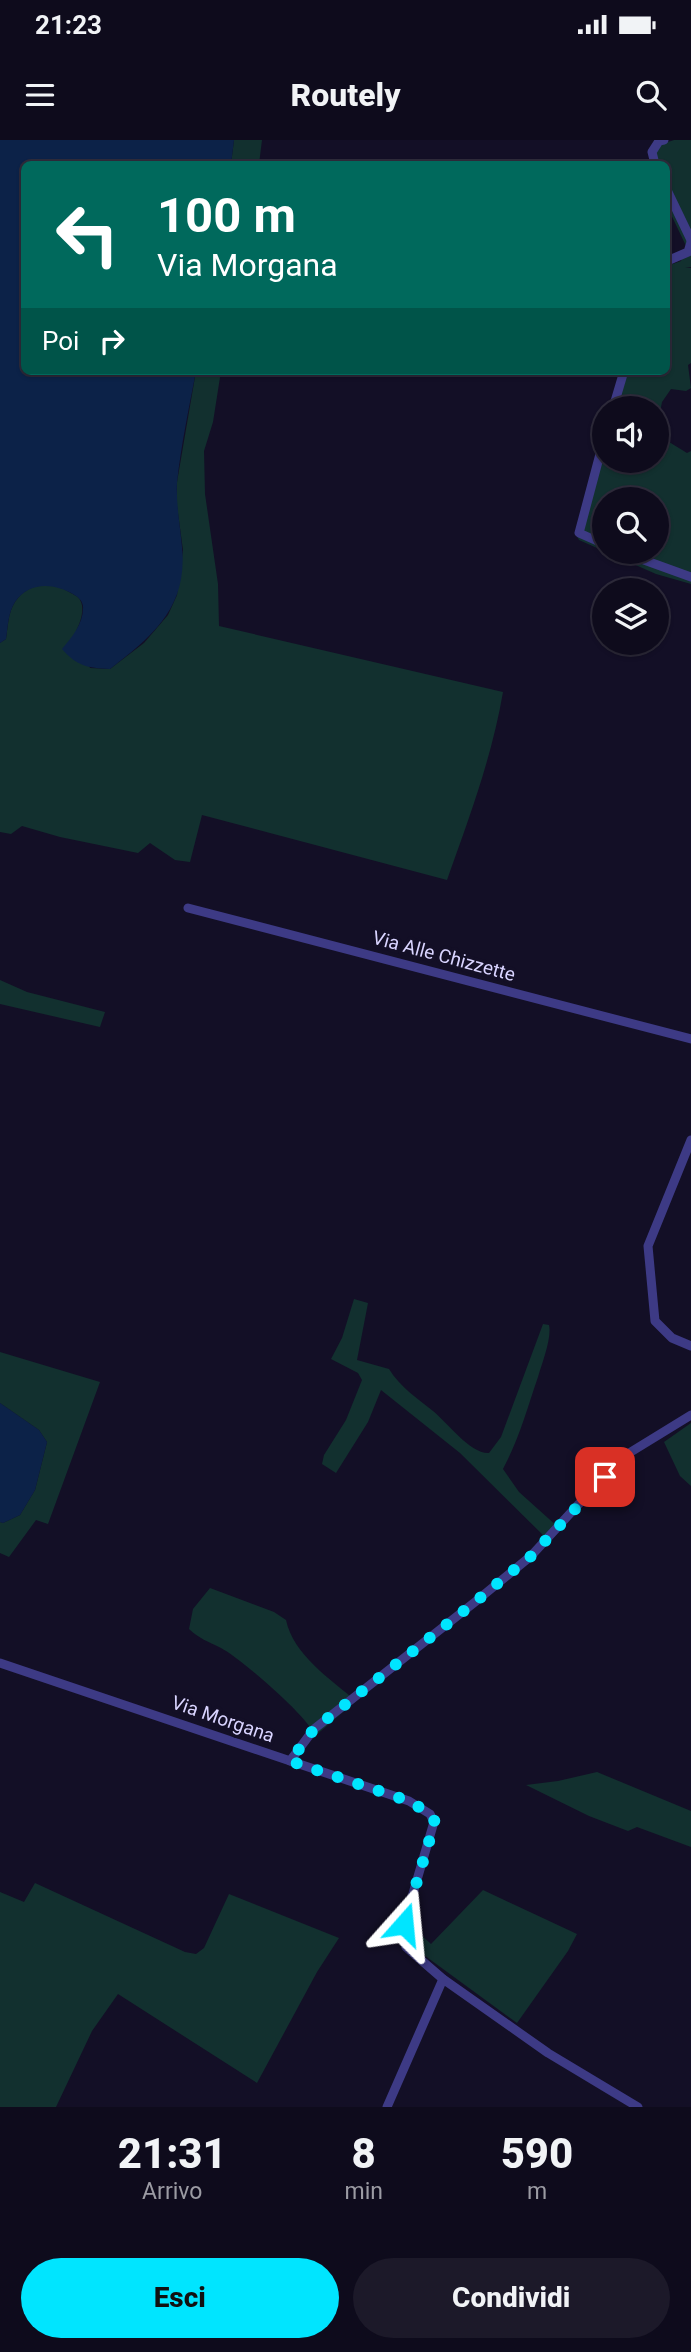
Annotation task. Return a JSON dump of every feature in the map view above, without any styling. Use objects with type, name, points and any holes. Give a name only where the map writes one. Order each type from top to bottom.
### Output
[{"type":"street","points":[[654,161],[652,152],[659,141],[664,140]]},
{"type":"street","points":[[670,197],[691,242],[688,252],[670,260]]},
{"type":"street","points":[[617,396],[623,375]]},
{"type":"street","points":[[592,539],[579,533],[595,473]]},
{"type":"street","points":[[655,564],[691,577]]},
{"type":"street","name":"Via Alle Chizzette","points":[[188,908],[691,1039]]},
{"type":"street","points":[[691,1140],[648,1246],[655,1321],[672,1338],[691,1346]]},
{"type":"street","points":[[290,1761],[314,1729],[531,1556],[621,1458],[691,1415]]},
{"type":"street","name":"Via Morgana","points":[[0,1663],[409,1801],[430,1814],[435,1822],[404,1924],[402,1935],[406,1947],[443,1979],[548,2053],[638,2107]]},
{"type":"street","points":[[387,2107],[443,1979]]},
{"type":"green space","points":[[234,140],[262,140],[259,161],[231,161]]},
{"type":"green space","points":[[674,140],[691,140],[691,267],[685,268],[691,268],[691,363],[688,365],[691,388],[686,391],[671,389],[666,396],[614,396],[619,375],[670,375],[670,265],[681,261],[687,248],[670,212],[670,161],[650,161],[656,148]]},
{"type":"green space","points":[[195,375],[220,375],[213,422],[204,451],[205,494],[218,584],[219,626],[503,692],[486,764],[447,880],[202,815],[190,862],[175,860],[150,843],[138,853],[22,826],[11,834],[0,832],[0,643],[6,639],[13,606],[26,591],[47,585],[62,588],[78,597],[82,610],[75,634],[90,668],[110,669],[144,643],[168,615],[177,595],[183,550],[177,506],[177,482]]},
{"type":"green space","points":[[669,442],[687,453],[691,451],[691,584],[633,564],[669,564],[669,487],[592,487],[592,546],[579,540],[577,536],[592,473],[669,473]]},
{"type":"green space","points":[[0,980],[27,992],[105,1012],[100,1027],[0,1004]]},
{"type":"green space","points":[[354,1299],[368,1303],[357,1360],[389,1369],[404,1387],[467,1443],[489,1453],[501,1437],[543,1324],[549,1325],[548,1343],[538,1377],[503,1469],[519,1492],[558,1527],[548,1540],[460,1453],[381,1390],[368,1422],[336,1473],[322,1464],[324,1455],[346,1420],[362,1380],[358,1373],[331,1359],[342,1338]]},
{"type":"green space","points":[[0,1352],[100,1382],[48,1524],[36,1520],[9,1557],[0,1553],[0,1522],[20,1515],[35,1490],[47,1442],[39,1430],[0,1403]]},
{"type":"green space","points":[[691,1423],[691,1486],[680,1476],[664,1442]]},
{"type":"green space","points":[[210,1588],[274,1612],[286,1620],[304,1655],[356,1701],[315,1736],[288,1702],[258,1675],[189,1629],[193,1609]]},
{"type":"green space","points":[[597,1772],[691,1811],[691,1847],[637,1827],[628,1831],[589,1816],[526,1785]]},
{"type":"green space","points":[[35,1883],[185,1952],[196,1954],[204,1948],[229,1894],[339,1938],[317,1972],[257,2083],[118,1994],[92,2031],[56,2107],[0,2107],[0,1892],[24,1902]]},
{"type":"green space","points":[[483,1890],[577,1934],[517,2023],[413,1947],[406,1938],[407,1922],[431,1944]]},
{"type":"water","points":[[0,140],[234,140],[231,161],[21,161],[21,375],[195,375],[177,483],[182,568],[179,587],[164,618],[153,632],[110,669],[95,668],[83,665],[62,649],[79,624],[83,612],[81,600],[66,590],[50,586],[34,587],[15,602],[6,639],[0,643]]},
{"type":"water","points":[[0,1403],[39,1430],[47,1442],[35,1490],[20,1515],[3,1523],[0,1522]]},
{"type":"route","points":[[404,1924],[435,1822],[430,1814],[409,1801],[290,1761],[314,1729],[531,1556],[605,1477]]}]
